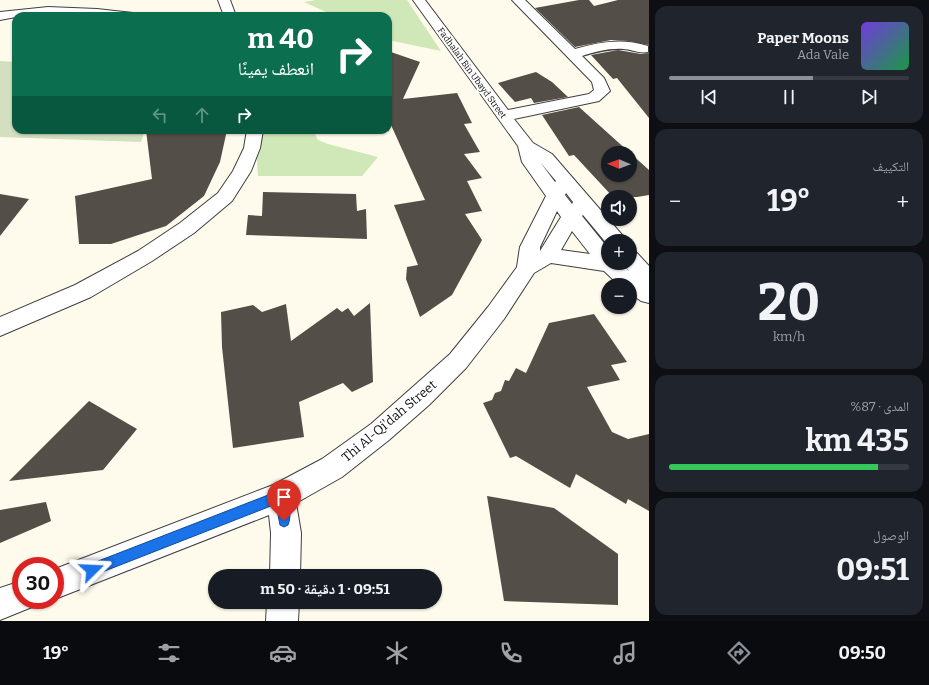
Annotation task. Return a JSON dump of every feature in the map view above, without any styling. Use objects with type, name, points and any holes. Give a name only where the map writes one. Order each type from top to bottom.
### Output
[{"type":"street","points":[[224,0],[228,12]]},
{"type":"street","name":"Fadhalah Bin Ubayd Street","points":[[419,0],[526,146],[532,162],[560,189],[577,209],[601,250]]},
{"type":"street","points":[[504,116],[594,98],[602,91],[599,81],[518,0]]},
{"type":"street","points":[[46,12],[95,12]]},
{"type":"street","points":[[0,16],[12,15]]},
{"type":"street","points":[[572,54],[608,44],[620,43],[643,49]]},
{"type":"street","points":[[0,326],[83,291],[145,256],[187,228],[225,197],[242,171],[252,148],[254,134]]},
{"type":"street","name":"Thi Al-Qi'dah Street","points":[[537,262],[530,247],[560,189]]},
{"type":"street","name":"Fadhalah Bin Ubayd Street","points":[[577,209],[607,234]]},
{"type":"street","name":"Thi Al-Qi'dah Street","points":[[64,580],[281,496],[332,468],[380,432],[458,361],[577,209]]},
{"type":"street","points":[[537,262],[601,263]]},
{"type":"street","name":"Fadhalah Bin Ubayd Street","points":[[637,266],[642,272],[649,295]]},
{"type":"street","name":"Fadhalah Bin Ubayd Street","points":[[615,270],[621,276],[649,295]]},
{"type":"street","points":[[281,496],[286,533],[285,569]]},
{"type":"street","points":[[0,604],[12,599]]},
{"type":"street","points":[[282,621],[283,609]]},
{"type":"green space","points":[[316,0],[407,0],[441,51],[392,41],[392,12],[326,12],[304,2]]},
{"type":"green space","points":[[0,61],[12,62],[12,134],[144,134],[141,142],[0,137]]},
{"type":"green space","points":[[255,134],[315,134],[318,140],[328,144],[378,157],[362,176],[258,176]]},
{"type":"building","points":[[579,0],[589,0],[594,6],[618,0],[649,0],[649,45],[629,41],[611,40],[575,47],[535,8]]},
{"type":"building","points":[[618,50],[641,54],[649,53],[649,118],[617,78],[613,79],[591,55]]},
{"type":"building","points":[[392,52],[420,62],[403,99],[457,93],[472,123],[464,124],[480,152],[464,154],[482,178],[467,181],[482,211],[465,214],[482,240],[452,295],[420,317],[406,279],[407,267],[418,265],[394,205],[425,200],[392,127]]},
{"type":"building","points":[[536,72],[552,82],[568,97],[534,103],[531,98],[515,102],[498,83]]},
{"type":"building","points":[[579,107],[622,146],[601,146],[601,182],[637,182],[637,159],[649,170],[649,195],[637,197],[637,190],[606,190],[574,155],[569,156],[542,115]]},
{"type":"building","points":[[146,134],[226,134],[220,162],[204,196],[166,226],[111,244],[79,244],[75,196],[152,179]]},
{"type":"building","points":[[263,192],[356,194],[357,211],[366,209],[367,239],[246,235],[248,215],[262,216]]},
{"type":"building","points":[[0,194],[29,199],[0,236]]},
{"type":"building","points":[[370,303],[373,382],[352,392],[343,383],[299,402],[304,437],[233,448],[222,347],[221,312],[253,305],[262,312],[286,304],[291,341],[337,308],[342,312],[348,308],[354,316]]},
{"type":"building","points":[[594,314],[627,362],[611,365],[620,380],[587,387],[612,432],[628,439],[649,434],[649,511],[628,499],[626,504],[576,474],[570,488],[516,456],[510,458],[483,403],[492,400],[495,393],[501,391],[505,380],[509,381],[516,368],[526,373],[549,323]]},
{"type":"building","points":[[89,401],[137,429],[103,470],[9,481]]},
{"type":"building","points":[[487,496],[554,508],[618,554],[618,605],[504,601]]},
{"type":"building","points":[[46,502],[51,521],[0,543],[0,510]]},
{"type":"route","points":[[92,570],[281,496],[284,521]]}]
